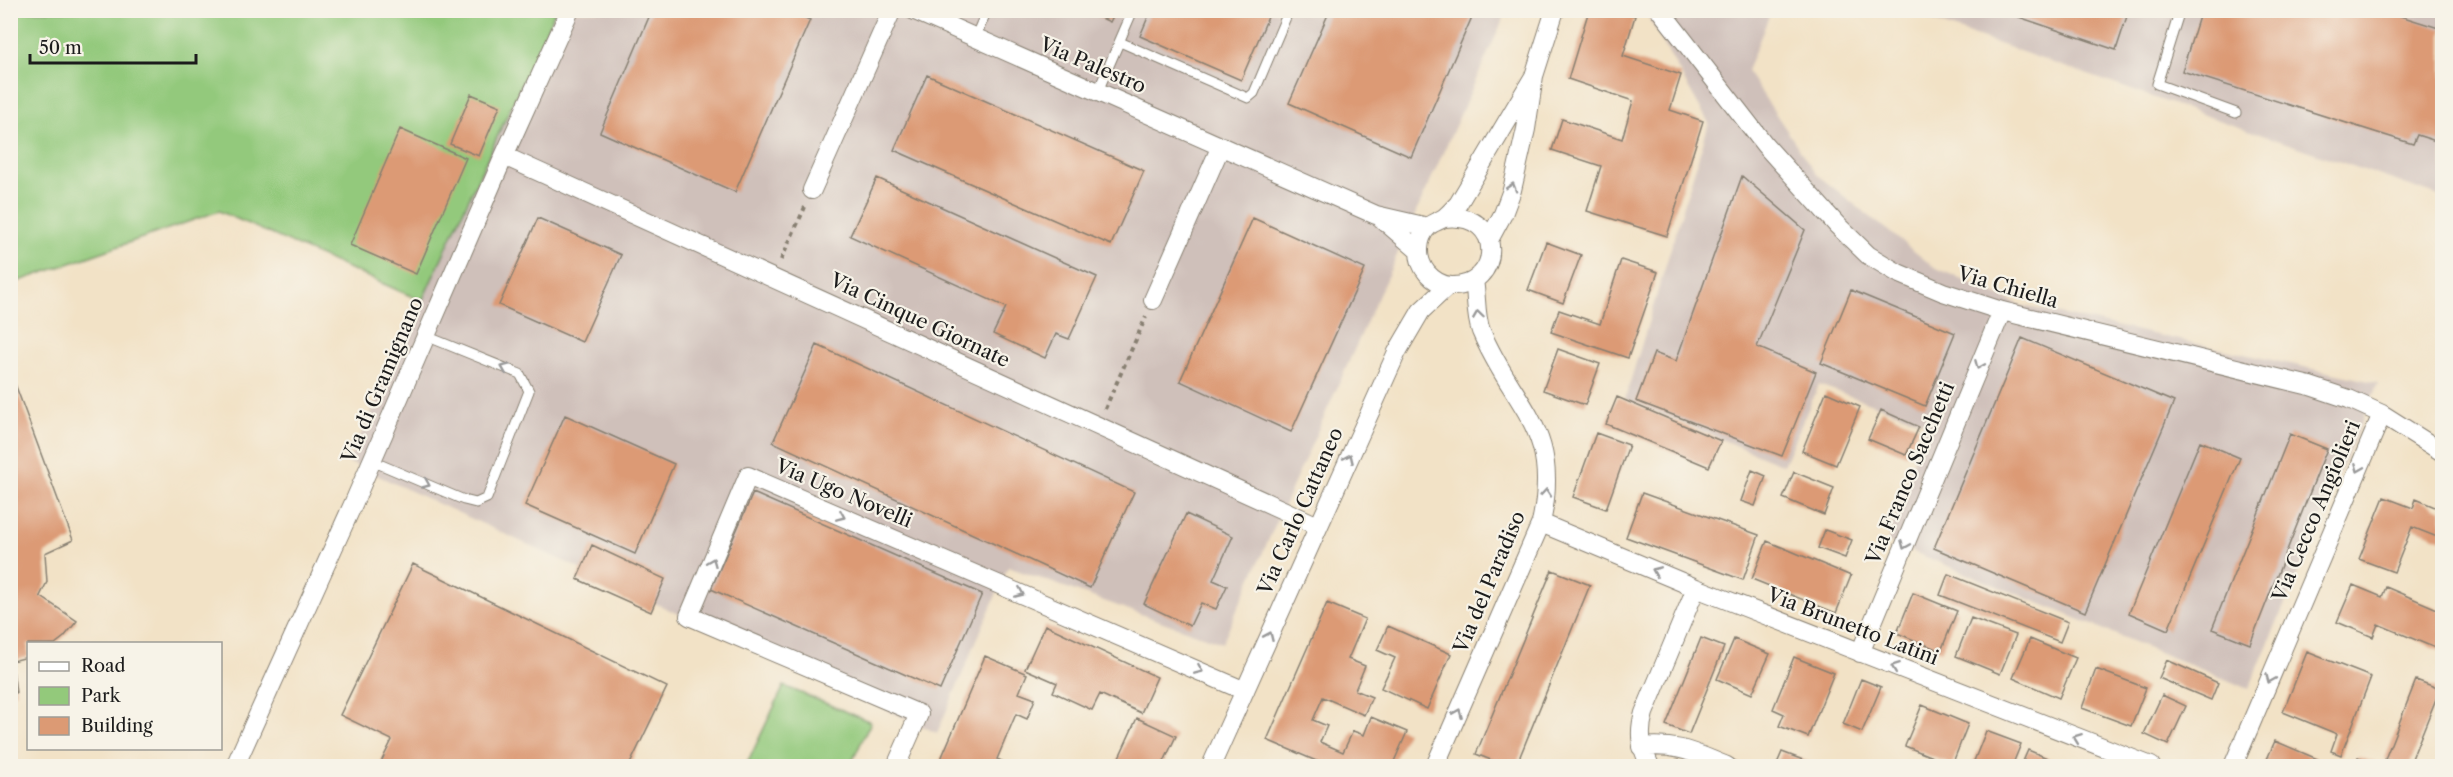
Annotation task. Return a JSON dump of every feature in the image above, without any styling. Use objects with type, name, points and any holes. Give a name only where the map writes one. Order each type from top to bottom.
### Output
[{"type":"street","name":"Via di Gramignano","points":[[235,766],[570,10]]},
{"type":"street","points":[[812,190],[892,10]]},
{"type":"street","name":"Via Palestro","points":[[913,10],[1378,215],[1428,227]]},
{"type":"street","points":[[1489,240],[1503,214],[1516,175],[1534,76],[1555,10]]},
{"type":"street","name":"Via Chiella","points":[[1660,10],[1765,145],[1837,225],[1868,255],[1898,273],[1934,289],[2002,311],[2310,386],[2349,399],[2382,414],[2442,452]]},
{"type":"street","points":[[1444,218],[1458,216],[1469,219],[1479,225],[1489,240],[1491,250],[1488,263],[1474,280],[1460,285],[1448,286],[1440,283],[1425,270],[1419,251],[1420,242],[1428,227],[1444,218],[1466,193],[1534,76]]},
{"type":"street","points":[[1153,300],[1221,146]]},
{"type":"street","name":"Via Cinque Giornate","points":[[504,156],[1318,526]]},
{"type":"street","name":"Via Palestro","points":[[1378,215],[1419,251]]},
{"type":"street","name":"Via del Paradiso","points":[[1435,766],[1541,523],[1546,498],[1547,475],[1539,435],[1523,402],[1495,359],[1480,328],[1474,280]]},
{"type":"street","name":"Via Carlo Cattaneo","points":[[1211,766],[1397,352],[1421,311],[1448,286]]},
{"type":"street","name":"Via Franco Sacchetti","points":[[1860,653],[2002,311]]},
{"type":"street","name":"Via Cecco Angiolieri","points":[[2233,766],[2382,414]]},
{"type":"street","name":"Via Ugo Novelli","points":[[896,766],[919,714],[689,616],[748,476],[1245,691]]},
{"type":"street","name":"Via Brunetto Latini","points":[[1541,523],[1696,588],[2151,766]]},
{"type":"street","points":[[1650,766],[1641,747],[1640,730],[1644,713],[1696,588]]},
{"type":"street","points":[[1641,747],[1663,744],[1727,766]]},
{"type":"lane","points":[[975,38],[987,10]]},
{"type":"lane","points":[[1098,91],[1133,10]]},
{"type":"lane","points":[[1120,42],[1248,98],[1254,93],[1289,10]]},
{"type":"lane","points":[[2180,10],[2157,84],[2236,113]]},
{"type":"lane","points":[[372,461],[464,500],[476,503],[487,498],[529,391],[520,374],[426,336]]},
{"type":"path","points":[[773,278],[812,190]]},
{"type":"path","points":[[1098,426],[1153,300]]},
{"type":"shaded area","points":[[1644,10],[1771,11],[1747,71],[1816,174],[1934,267],[2023,306],[2378,383],[2249,689],[1887,541],[1926,423],[1819,385],[1783,465],[1625,399],[1709,123]]},
{"type":"shaded area","points":[[555,11],[1507,11],[1222,643],[1008,567],[937,733],[348,462]]},
{"type":"shaded area","points":[[1903,11],[2442,11],[2442,197]]},
{"type":"green space","points":[[10,11],[555,11],[422,301],[219,211],[11,284]]},
{"type":"green space","points":[[784,686],[871,722],[850,766],[746,766]]},
{"type":"building","points":[[652,10],[787,10],[810,20],[735,192],[600,132]]},
{"type":"building","points":[[1084,10],[1116,10],[1110,22]]},
{"type":"building","points":[[1151,10],[1271,10],[1241,80],[1140,36]]},
{"type":"building","points":[[1330,10],[1475,10],[1411,157],[1289,103]]},
{"type":"building","points":[[1589,10],[1620,10],[1635,16],[1623,56],[1681,75],[1670,110],[1703,121],[1667,236],[1587,211],[1601,166],[1552,150],[1562,119],[1622,139],[1633,101],[1568,79]]},
{"type":"building","points":[[1998,10],[2129,10],[2116,50]]},
{"type":"building","points":[[2201,10],[2381,10],[2442,29],[2442,143],[2417,135],[2413,144],[2182,71]]},
{"type":"building","points":[[927,75],[1144,171],[1111,245],[894,150]]},
{"type":"building","points":[[471,94],[500,106],[479,156],[450,144]]},
{"type":"building","points":[[400,129],[466,158],[416,274],[350,245]]},
{"type":"building","points":[[1742,176],[1805,230],[1757,347],[1816,372],[1782,456],[1636,401],[1654,353],[1676,361]]},
{"type":"building","points":[[877,178],[1097,277],[1069,339],[1056,334],[1045,358],[993,334],[1006,307],[850,236]]},
{"type":"building","points":[[538,218],[621,255],[582,342],[499,305]]},
{"type":"building","points":[[1253,218],[1365,269],[1291,432],[1180,381]]},
{"type":"building","points":[[1546,242],[1581,255],[1563,303],[1528,290]]},
{"type":"building","points":[[1621,260],[1658,272],[1628,358],[1551,332],[1559,310],[1600,324]]},
{"type":"building","points":[[1851,290],[1955,333],[1925,406],[1821,363]]},
{"type":"building","points":[[2022,338],[2174,402],[2085,612],[1934,548]]},
{"type":"building","points":[[817,345],[1134,492],[1090,588],[773,442]]},
{"type":"building","points":[[1558,349],[1600,364],[1585,405],[1543,390]]},
{"type":"building","points":[[11,373],[73,540],[45,553],[47,582],[40,596],[77,621],[58,642],[27,642],[27,657],[12,661],[16,693],[10,693]]},
{"type":"building","points":[[1826,392],[1860,407],[1836,465],[1802,451]]},
{"type":"building","points":[[1617,397],[1721,441],[1709,467],[1606,424]]},
{"type":"building","points":[[1881,410],[1919,427],[1906,455],[1868,439]]},
{"type":"building","points":[[565,415],[674,464],[635,554],[525,505]]},
{"type":"building","points":[[1596,433],[1629,445],[1606,509],[1573,497]]},
{"type":"building","points":[[2290,434],[2327,449],[2250,644],[2212,629]]},
{"type":"building","points":[[2200,441],[2240,458],[2168,630],[2129,613]]},
{"type":"building","points":[[1752,470],[1766,476],[1755,506],[1741,501]]},
{"type":"building","points":[[1794,472],[1834,488],[1824,515],[1783,498]]},
{"type":"building","points":[[753,493],[982,594],[940,690],[711,589]]},
{"type":"building","points":[[1642,493],[1759,535],[1743,580],[1626,537]]},
{"type":"building","points":[[2384,497],[2413,508],[2416,499],[2442,510],[2442,539],[2412,527],[2394,572],[2359,559]]},
{"type":"building","points":[[1186,514],[1233,536],[1213,580],[1227,586],[1216,609],[1201,603],[1190,626],[1144,604]]},
{"type":"building","points":[[1825,530],[1852,540],[1845,558],[1818,548]]},
{"type":"building","points":[[1767,541],[1851,576],[1836,613],[1752,579]]},
{"type":"building","points":[[592,545],[665,579],[651,612],[577,579]]},
{"type":"building","points":[[413,564],[667,687],[629,766],[379,766],[392,740],[340,715]]},
{"type":"building","points":[[1552,570],[1590,585],[1516,766],[1506,766],[1476,754]]},
{"type":"building","points":[[1948,574],[2068,622],[2060,642],[1940,595]]},
{"type":"building","points":[[2353,585],[2382,597],[2386,587],[2442,611],[2440,650],[2378,624],[2373,637],[2337,622]]},
{"type":"building","points":[[1913,593],[1957,611],[1941,651],[1897,633]]},
{"type":"building","points":[[1327,603],[1365,619],[1348,659],[1365,666],[1355,690],[1372,697],[1364,715],[1323,697],[1313,720],[1327,726],[1320,742],[1343,752],[1353,731],[1364,735],[1371,717],[1407,732],[1392,766],[1328,766],[1267,740]]},
{"type":"building","points":[[1971,618],[2016,635],[2000,674],[1956,656]]},
{"type":"building","points":[[1045,625],[1157,677],[1141,713],[1100,694],[1092,710],[1053,692],[1057,683],[1025,669]]},
{"type":"building","points":[[1388,626],[1451,654],[1427,709],[1381,688],[1395,658],[1377,650]]},
{"type":"building","points":[[1701,638],[1724,647],[1689,734],[1666,725]]},
{"type":"building","points":[[1734,639],[1770,654],[1752,694],[1717,679]]},
{"type":"building","points":[[2030,639],[2076,658],[2059,698],[2013,678]]},
{"type":"building","points":[[2307,652],[2371,677],[2341,755],[2331,751],[2337,734],[2283,712]]},
{"type":"building","points":[[985,656],[1027,674],[1019,693],[1035,699],[1027,719],[1016,714],[997,759],[1006,763],[1005,766],[938,766]]},
{"type":"building","points":[[1794,657],[1834,673],[1808,737],[1779,726],[1784,714],[1773,709]]},
{"type":"building","points":[[2167,660],[2218,683],[2211,700],[2159,678]]},
{"type":"building","points":[[2096,669],[2146,688],[2131,726],[2082,708]]},
{"type":"building","points":[[1861,679],[1881,687],[1862,732],[1843,724]]},
{"type":"building","points":[[2416,680],[2440,689],[2409,766],[2403,766],[2385,759]]},
{"type":"building","points":[[2162,695],[2186,706],[2168,745],[2144,734]]},
{"type":"building","points":[[1922,705],[1968,724],[1952,765],[1905,746]]},
{"type":"building","points":[[1137,718],[1176,736],[1162,766],[1115,766]]},
{"type":"building","points":[[1986,731],[2021,744],[2012,766],[1972,766]]},
{"type":"building","points":[[2275,741],[2322,761],[2320,766],[2264,766]]},
{"type":"building","points":[[2028,750],[2052,760],[2050,766],[2021,766]]},
{"type":"building","points":[[1782,752],[1819,766],[1776,766]]},
{"type":"building","points":[[2358,757],[2383,766],[2354,766]]}]
